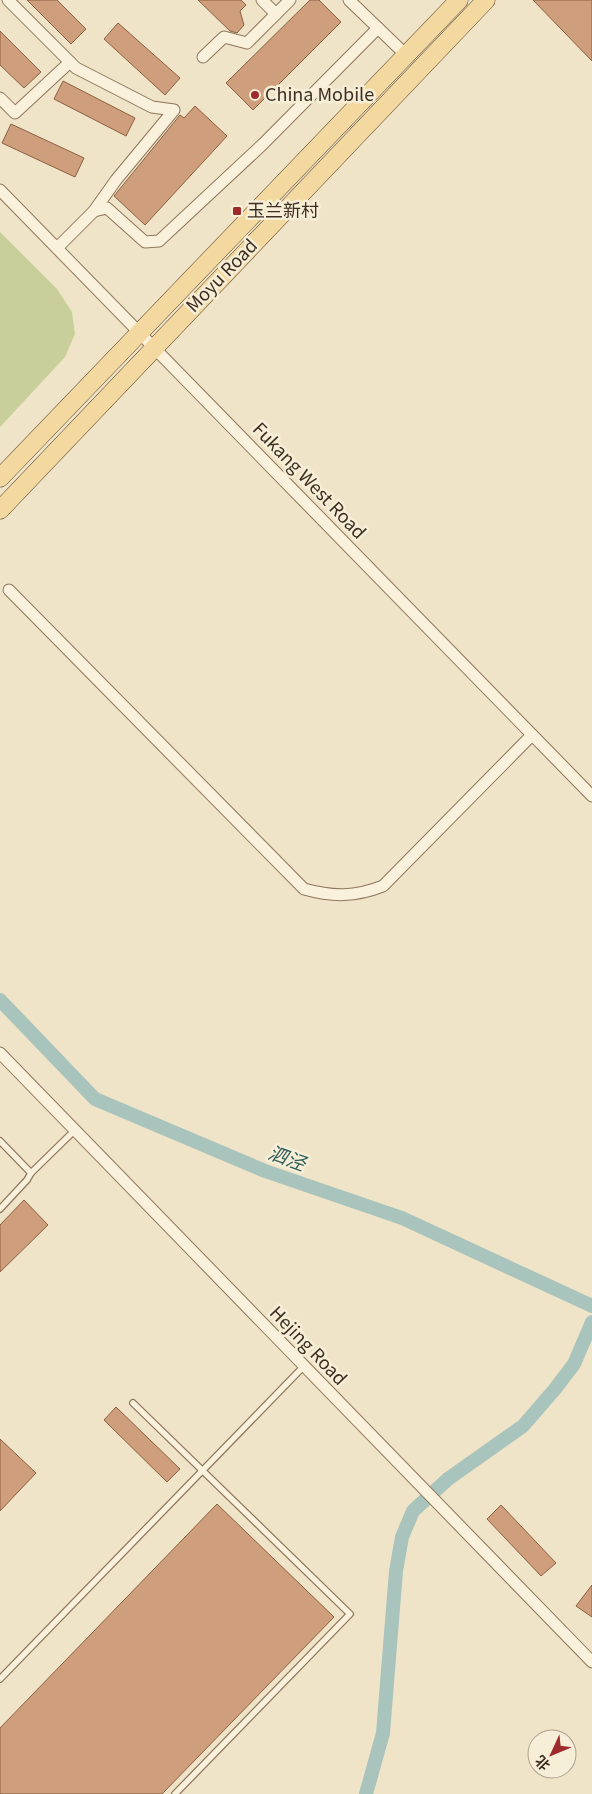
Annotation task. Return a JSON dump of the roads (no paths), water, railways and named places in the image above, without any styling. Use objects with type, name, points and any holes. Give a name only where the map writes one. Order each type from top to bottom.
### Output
[{"type":"main road","name":"Moyu Road","points":[[0,478],[459,0]]},
{"type":"main road","name":"Moyu Road","points":[[0,510],[153,347],[486,0]]},
{"type":"street","points":[[8,0],[76,68],[152,107],[174,110],[116,180],[94,211],[57,248]]},
{"type":"street","points":[[262,0],[276,14]]},
{"type":"street","points":[[203,57],[224,37],[247,44],[290,0]]},
{"type":"street","points":[[349,0],[406,55]]},
{"type":"street","points":[[94,211],[107,208],[144,242],[159,241],[263,144],[378,28]]},
{"type":"street","points":[[0,98],[15,113],[70,62]]},
{"type":"street","name":"Fukang West Road","points":[[0,190],[592,796]]},
{"type":"street","points":[[9,590],[304,889],[327,896],[364,893],[383,886],[532,735]]},
{"type":"street","name":"Hejing Road","points":[[0,1053],[592,1662]]},
{"type":"lane","points":[[0,1209],[27,1180],[31,1173],[75,1130]]},
{"type":"lane","points":[[0,1141],[31,1173]]},
{"type":"lane","points":[[0,1679],[304,1366]]},
{"type":"lane","points":[[133,1404],[350,1614],[174,1794]]},
{"type":"waterway","name":"泗泾","points":[[0,1000],[95,1099],[265,1171],[402,1218],[592,1306]]},
{"type":"waterway","points":[[366,1794],[383,1733],[396,1571],[402,1537],[413,1511],[448,1479],[523,1426],[574,1364],[592,1322]]},
{"type":"place","name":"China Mobile","points":[[255,95]]},
{"type":"place","name":"玉兰新村","points":[[237,211]]}]
